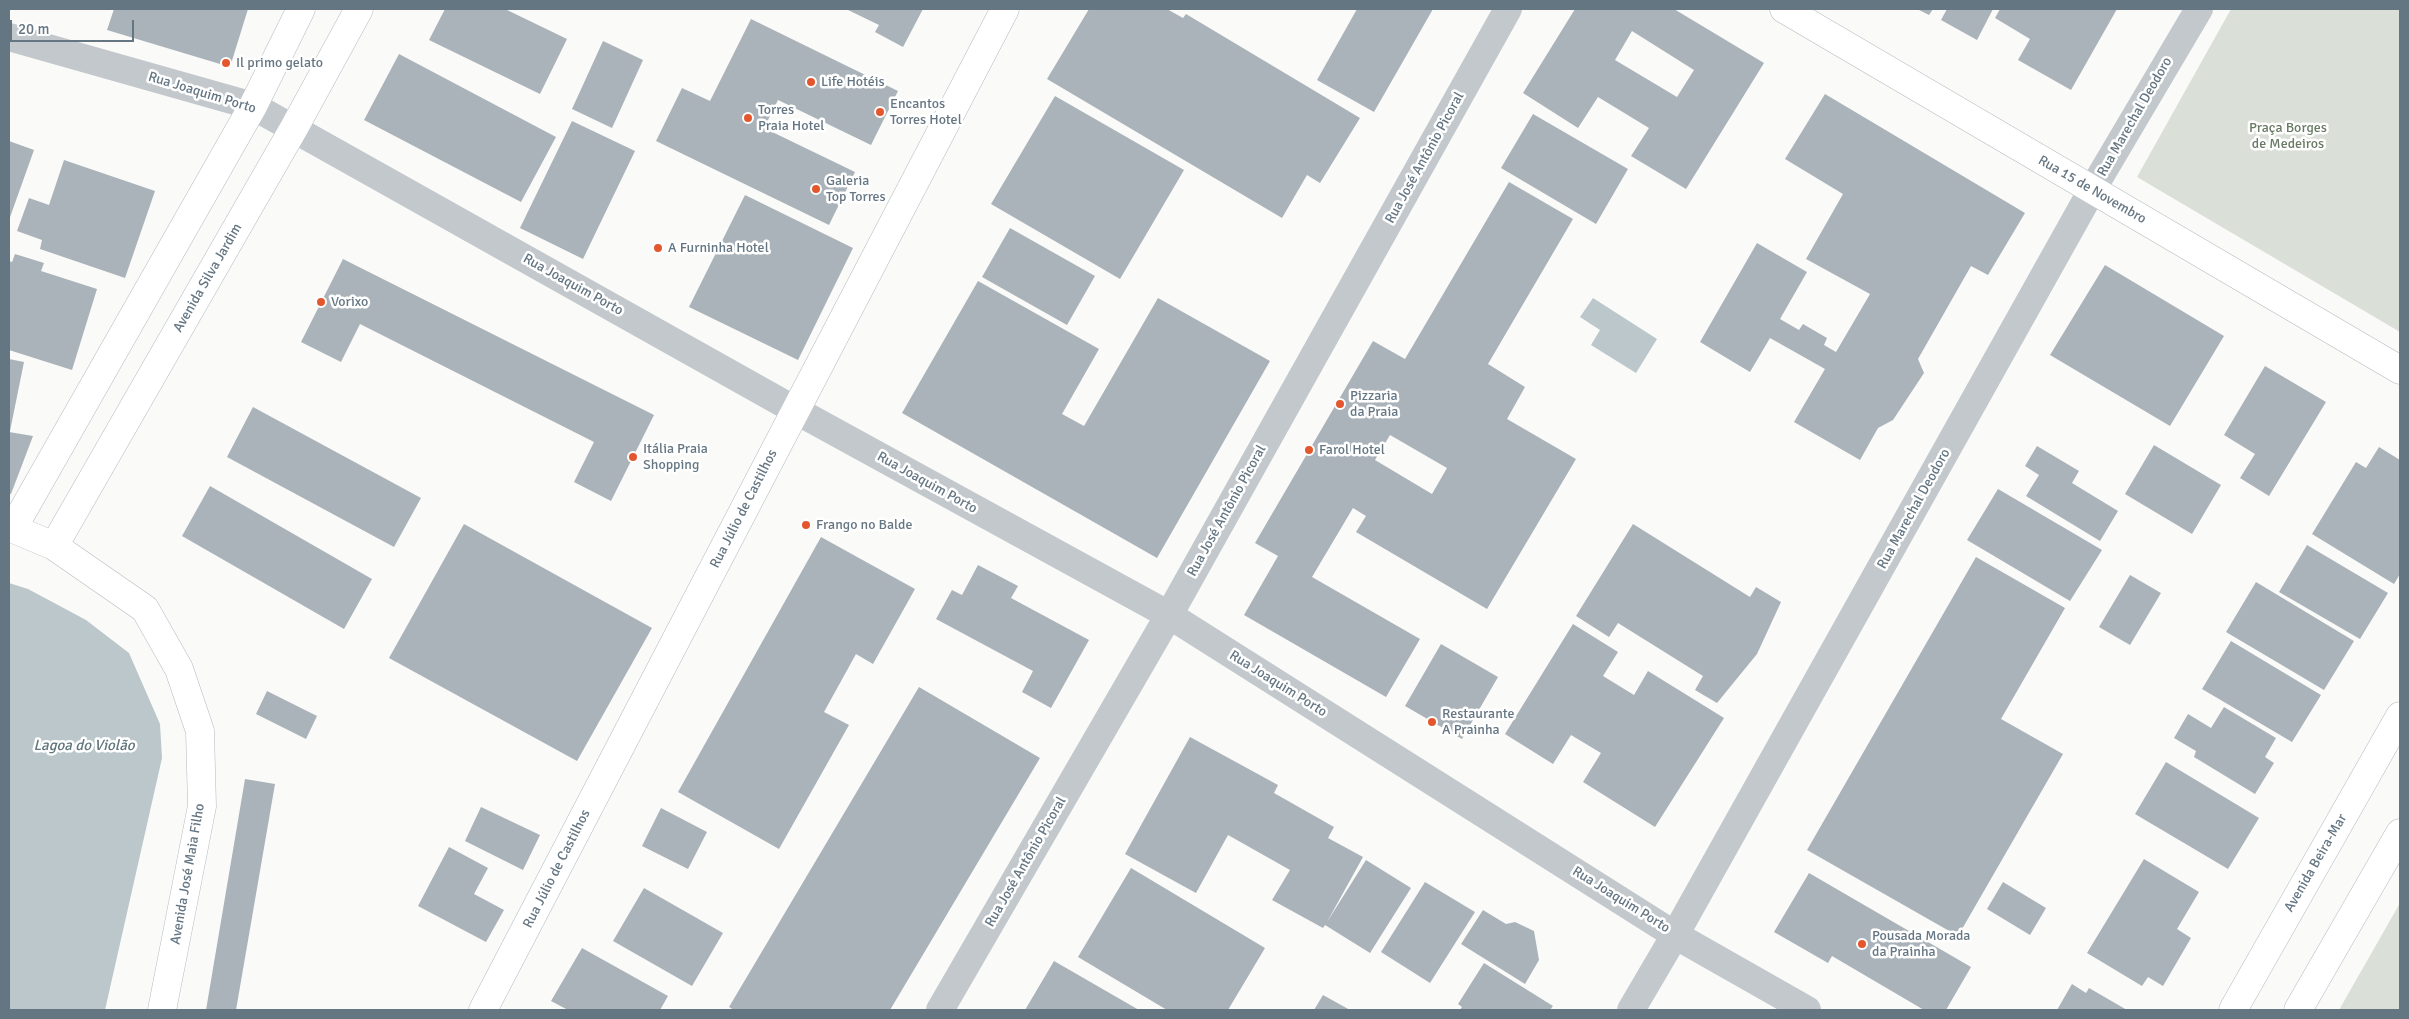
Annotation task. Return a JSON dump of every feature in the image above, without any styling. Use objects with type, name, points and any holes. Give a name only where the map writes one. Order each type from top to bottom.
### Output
[{"type":"street","points":[[11,527],[253,106],[301,9]]},
{"type":"street","name":"Avenida Silva Jardim","points":[[54,546],[294,128],[359,9]]},
{"type":"street","name":"Rua Júlio de Castilhos","points":[[483,1010],[1005,9]]},
{"type":"street","name":"Rua José Antônio Picoral","points":[[940,1010],[1168,615],[1508,9]]},
{"type":"street","name":"Rua 15 de Novembro","points":[[1784,9],[2400,370]]},
{"type":"street","name":"Rua Marechal Deodoro","points":[[1631,1010],[1675,935],[2092,190],[2199,9]]},
{"type":"street","name":"Rua Joaquim Porto","points":[[9,37],[253,106],[294,128],[795,410],[1168,615],[1675,935],[1807,1010]]},
{"type":"street","name":"Avenida José Maia Filho","points":[[11,527],[54,546],[144,609],[179,669],[200,731],[202,806],[162,1010]]},
{"type":"street","name":"Avenida Beira-Mar","points":[[2232,1010],[2400,716]]},
{"type":"street","points":[[2298,1010],[2400,833]]},
{"type":"green space","name":"Praça Borges de Medeiros","points":[[2231,9],[2400,9],[2400,332],[2137,177]]},
{"type":"green space","points":[[2400,903],[2400,1010],[2339,1010]]},
{"type":"water","points":[[1593,298],[1657,339],[1636,373],[1591,345],[1600,330],[1580,317]]},
{"type":"water","name":"Lagoa do Violão","points":[[9,583],[28,589],[86,620],[129,653],[160,724],[162,758],[105,1010],[9,1010]]},
{"type":"building","points":[[114,9],[248,9],[230,67],[107,30]]},
{"type":"building","points":[[445,9],[505,9],[567,39],[540,94],[429,40]]},
{"type":"building","points":[[846,9],[923,9],[903,47],[875,32],[879,25]]},
{"type":"building","points":[[1089,9],[1167,9],[1183,18],[1186,14],[1360,118],[1320,183],[1307,175],[1282,218],[1047,79]]},
{"type":"building","points":[[1357,9],[1433,9],[1374,112],[1317,80]]},
{"type":"building","points":[[1575,9],[1674,9],[1764,63],[1686,189],[1631,156],[1649,128],[1598,97],[1578,128],[1523,93]],"holes":[[[1632,31],[1694,70],[1677,97],[1615,60]]]},
{"type":"building","points":[[1917,9],[1933,9],[1929,15]]},
{"type":"building","points":[[1947,9],[1993,9],[1977,40],[1941,20]]},
{"type":"building","points":[[2000,9],[2117,9],[2071,90],[2018,60],[2030,39],[1995,18]]},
{"type":"building","points":[[751,19],[898,91],[871,145],[778,100],[764,128],[855,172],[829,225],[656,141],[682,88],[710,101]]},
{"type":"building","points":[[603,41],[643,60],[612,128],[572,109]]},
{"type":"building","points":[[399,54],[556,137],[521,202],[364,120]]},
{"type":"building","points":[[1825,94],[2025,213],[1988,275],[1971,266],[1918,359],[1924,373],[1893,420],[1878,428],[1860,460],[1794,422],[1825,369],[1770,338],[1750,372],[1700,342],[1757,243],[1807,272],[1780,319],[1799,330],[1803,324],[1827,338],[1824,345],[1836,352],[1870,294],[1806,259],[1843,194],[1785,159]]},
{"type":"building","points":[[1055,96],[1184,170],[1120,279],[991,204]]},
{"type":"building","points":[[1533,114],[1628,169],[1596,224],[1501,168]]},
{"type":"building","points":[[572,121],[635,151],[583,259],[520,228]]},
{"type":"building","points":[[9,141],[34,150],[9,220]]},
{"type":"building","points":[[64,160],[155,191],[125,278],[40,249],[42,240],[17,231],[29,198],[49,205]]},
{"type":"building","points":[[1509,182],[1573,219],[1488,364],[1525,387],[1507,419],[1576,459],[1487,609],[1356,532],[1366,516],[1353,508],[1312,577],[1420,639],[1386,697],[1244,615],[1278,556],[1255,543],[1373,341],[1405,359]],"holes":[[[1390,435],[1447,468],[1432,494],[1375,460]]]},
{"type":"building","points":[[745,195],[853,248],[798,360],[689,307]]},
{"type":"building","points":[[1010,228],[1095,276],[1067,325],[982,277]]},
{"type":"building","points":[[15,254],[44,263],[41,271],[97,289],[72,370],[9,350],[9,261],[12,262]]},
{"type":"building","points":[[343,259],[654,415],[611,501],[574,482],[594,442],[360,324],[341,362],[301,342]]},
{"type":"building","points":[[2105,265],[2224,336],[2170,426],[2050,355]]},
{"type":"building","points":[[978,281],[1099,349],[1062,414],[1084,426],[1158,298],[1270,361],[1157,558],[902,413]]},
{"type":"building","points":[[9,359],[24,362],[10,431],[9,431]]},
{"type":"building","points":[[2265,366],[2326,402],[2269,496],[2240,478],[2255,454],[2224,435]]},
{"type":"building","points":[[253,407],[421,498],[394,547],[227,457]]},
{"type":"building","points":[[9,432],[33,436],[11,494],[9,494]]},
{"type":"building","points":[[2154,445],[2221,485],[2192,534],[2125,494]]},
{"type":"building","points":[[2037,446],[2079,471],[2072,483],[2118,511],[2100,541],[2026,496],[2039,475],[2025,466]]},
{"type":"building","points":[[2379,447],[2400,460],[2400,574],[2394,584],[2312,534],[2356,462],[2366,468]]},
{"type":"building","points":[[210,486],[372,579],[344,629],[182,536]]},
{"type":"building","points":[[1998,489],[2102,550],[2070,601],[1967,540]]},
{"type":"building","points":[[464,524],[652,628],[577,761],[389,658]]},
{"type":"building","points":[[1633,524],[1750,597],[1756,587],[1781,602],[1757,654],[1717,703],[1695,690],[1703,676],[1618,623],[1609,637],[1576,616]]},
{"type":"building","points":[[821,537],[915,589],[873,664],[856,654],[824,712],[849,725],[779,849],[678,792]]},
{"type":"building","points":[[2307,545],[2388,593],[2360,639],[2279,592]]},
{"type":"building","points":[[1976,557],[2065,608],[2001,719],[2063,754],[1958,936],[1807,850]]},
{"type":"building","points":[[978,565],[1018,586],[1011,598],[1089,640],[1051,708],[1022,692],[1033,671],[936,619],[952,590],[962,595]]},
{"type":"building","points":[[2130,575],[2161,593],[2130,645],[2099,627]]},
{"type":"building","points":[[2256,582],[2354,641],[2324,690],[2226,632]]},
{"type":"building","points":[[1573,624],[1618,652],[1603,676],[1634,695],[1648,671],[1724,718],[1655,827],[1583,782],[1601,753],[1571,735],[1553,764],[1505,734]]},
{"type":"building","points":[[2231,641],[2321,695],[2292,742],[2202,689]]},
{"type":"building","points":[[1441,644],[1498,677],[1462,739],[1405,706]]},
{"type":"building","points":[[919,687],[1040,758],[890,1010],[734,1010],[729,1007]]},
{"type":"building","points":[[267,691],[317,716],[306,739],[256,714]]},
{"type":"building","points":[[2224,707],[2276,738],[2265,757],[2274,763],[2255,794],[2194,757],[2196,751],[2174,738],[2188,714],[2211,728]]},
{"type":"building","points":[[1190,737],[1278,785],[1274,793],[1334,827],[1328,838],[1363,857],[1327,922],[1366,860],[1411,888],[1370,953],[1325,925],[1323,928],[1272,900],[1290,870],[1228,835],[1196,893],[1125,854]]},
{"type":"building","points":[[2166,762],[2259,818],[2228,869],[2135,814]]},
{"type":"building","points":[[245,779],[275,784],[236,1010],[206,1010]]},
{"type":"building","points":[[481,807],[540,835],[523,870],[465,841]]},
{"type":"building","points":[[661,808],[707,832],[688,869],[642,846]]},
{"type":"building","points":[[449,847],[488,868],[474,894],[504,910],[486,942],[418,906]]},
{"type":"building","points":[[2144,859],[2199,892],[2177,929],[2191,938],[2163,986],[2148,977],[2142,986],[2087,953]]},
{"type":"building","points":[[1131,868],[1265,948],[1228,1010],[1167,1010],[1078,957]]},
{"type":"building","name":"Pousada Morada da Prainha","points":[[1809,873],[1971,967],[1946,1010],[1924,1010],[1832,956],[1828,963],[1774,932]]},
{"type":"building","points":[[1425,882],[1475,912],[1430,983],[1381,952]]},
{"type":"building","points":[[2003,882],[2046,908],[2030,935],[1987,909]]},
{"type":"building","points":[[644,888],[723,933],[692,986],[613,941]]},
{"type":"building","points":[[1483,910],[1506,924],[1515,922],[1534,931],[1539,960],[1525,984],[1461,944]]},
{"type":"building","points":[[582,948],[668,996],[660,1010],[568,1010],[551,1001]]},
{"type":"building","points":[[1054,961],[1139,1010],[1025,1010]]},
{"type":"building","points":[[1484,963],[1553,1006],[1550,1010],[1460,1010],[1462,1007],[1458,1004]]},
{"type":"building","points":[[2072,984],[2086,993],[2089,988],[2127,1010],[2057,1010]]},
{"type":"building","points":[[1323,995],[1350,1010],[1314,1010]]},
{"type":"place","name":"Il primo gelato","points":[[226,63]]},
{"type":"place","name":"Life Hotéis","points":[[811,82]]},
{"type":"place","name":"Encantos Torres Hotel","points":[[880,112]]},
{"type":"place","name":"Torres Praia Hotel","points":[[748,118]]},
{"type":"place","name":"Galeria Top Torres","points":[[816,189]]},
{"type":"place","name":"A Furninha Hotel","points":[[658,248]]},
{"type":"place","name":"Vorixo","points":[[321,302]]},
{"type":"place","name":"Pizzaria da Praia","points":[[1340,404]]},
{"type":"place","name":"Farol Hotel","points":[[1309,450]]},
{"type":"place","name":"Itália Praia Shopping","points":[[633,457]]},
{"type":"place","name":"Frango no Balde","points":[[806,525]]},
{"type":"place","name":"Restaurante A Prainha","points":[[1432,722]]},
{"type":"place","name":"Pousada Morada da Prainha","points":[[1862,944]]}]
